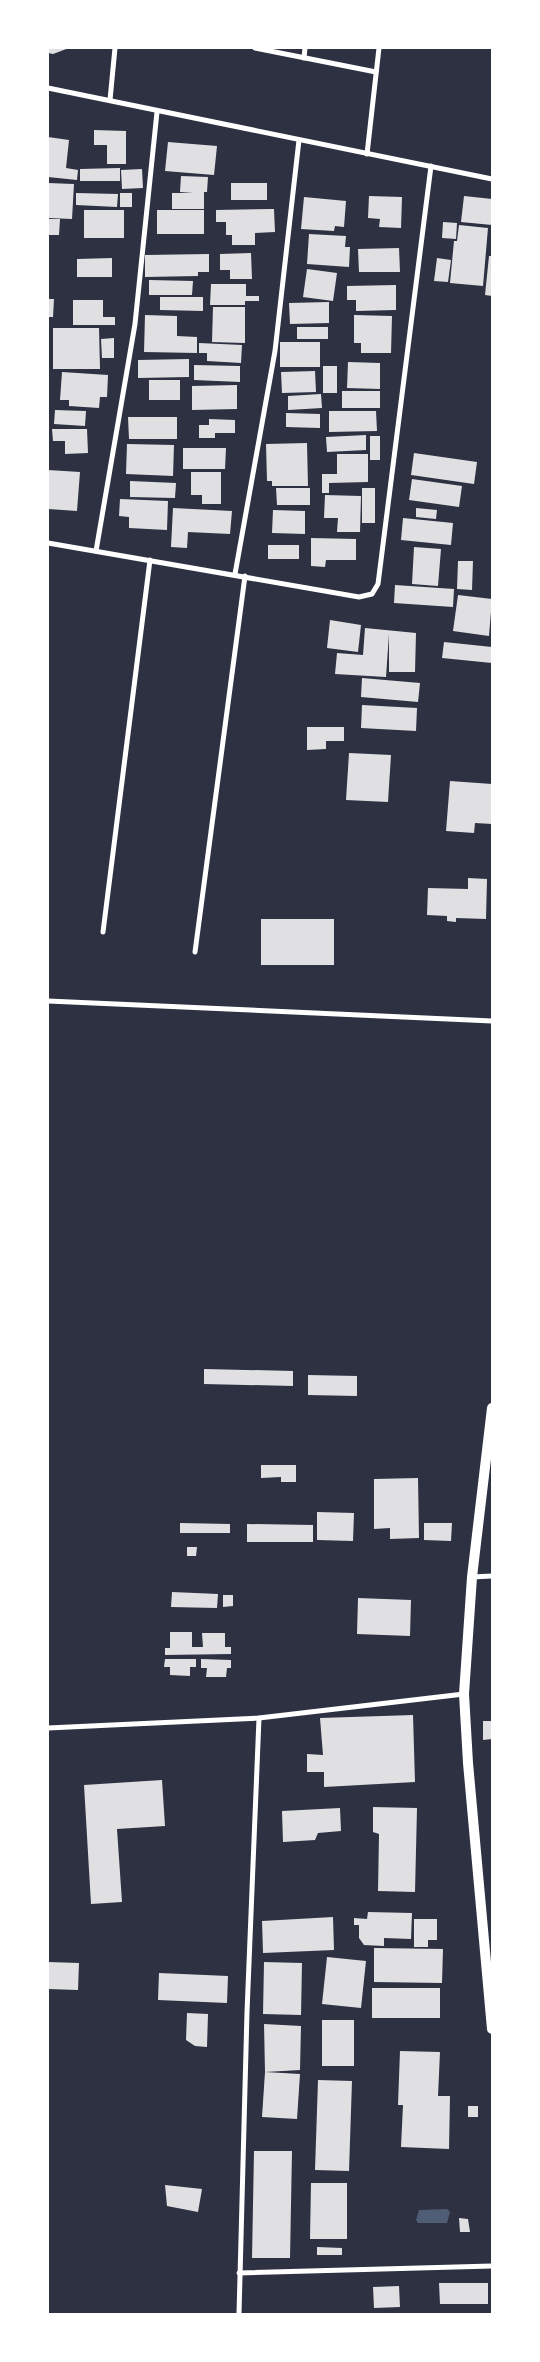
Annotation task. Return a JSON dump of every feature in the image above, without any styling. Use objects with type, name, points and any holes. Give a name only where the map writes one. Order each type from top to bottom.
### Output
[{"type":"main road","points":[[492,1408],[472,1577],[464,1694],[468,1763],[492,2029]]},
{"type":"street","points":[[110,100],[115,48]]},
{"type":"street","points":[[255,48],[376,72]]},
{"type":"street","points":[[304,58],[305,48]]},
{"type":"street","points":[[367,154],[379,48]]},
{"type":"street","points":[[48,88],[110,100],[157,112],[492,179]]},
{"type":"street","points":[[96,551],[135,324],[157,112]]},
{"type":"street","points":[[234,574],[275,351],[299,140]]},
{"type":"street","points":[[48,543],[359,597],[372,594],[378,584],[431,166]]},
{"type":"street","points":[[103,932],[150,560]]},
{"type":"street","points":[[195,952],[245,576]]},
{"type":"street","points":[[48,1001],[492,1021]]},
{"type":"street","points":[[472,1577],[492,1576]]},
{"type":"street","points":[[48,1728],[259,1718],[464,1694]]},
{"type":"street","points":[[238,2314],[259,1718]]},
{"type":"street","points":[[239,2273],[492,2266]]},
{"type":"water","points":[[447,2209],[450,2212],[447,2223],[418,2223],[416,2220],[419,2210]]},
{"type":"building","points":[[48,48],[69,48],[53,54],[48,53]]},
{"type":"building","points":[[94,130],[126,131],[126,164],[107,164],[107,145],[94,145]]},
{"type":"building","points":[[48,137],[69,140],[66,168],[78,170],[77,180],[48,177]]},
{"type":"building","points":[[168,142],[217,146],[214,175],[165,171]]},
{"type":"building","points":[[120,168],[120,181],[80,181],[80,169]]},
{"type":"building","points":[[142,169],[143,188],[122,189],[121,170]]},
{"type":"building","points":[[181,176],[208,177],[207,192],[204,192],[204,209],[172,209],[172,193],[193,193],[180,192]]},
{"type":"building","points":[[48,183],[74,184],[72,219],[48,218]]},
{"type":"building","points":[[231,183],[267,183],[267,200],[231,200]]},
{"type":"building","points":[[76,193],[118,194],[117,207],[76,205]]},
{"type":"building","points":[[120,193],[132,193],[132,207],[120,207]]},
{"type":"building","points":[[369,196],[402,197],[401,228],[379,227],[380,219],[368,218]]},
{"type":"building","points":[[464,196],[492,199],[492,225],[461,222]]},
{"type":"building","points":[[304,197],[346,201],[344,227],[335,226],[334,231],[301,229]]},
{"type":"building","points":[[274,209],[275,232],[255,233],[255,245],[232,245],[232,235],[226,235],[226,222],[216,222],[216,210]]},
{"type":"building","points":[[84,210],[124,210],[124,238],[84,238]]},
{"type":"building","points":[[157,210],[204,210],[204,234],[157,234]]},
{"type":"building","points":[[48,219],[60,219],[59,235],[48,235]]},
{"type":"building","points":[[443,222],[457,223],[456,239],[442,238]]},
{"type":"building","points":[[459,225],[488,228],[483,286],[450,283],[454,241],[457,241]]},
{"type":"building","points":[[309,234],[346,236],[345,247],[350,247],[349,267],[307,264]]},
{"type":"building","points":[[399,248],[400,272],[359,272],[358,249]]},
{"type":"building","points":[[251,253],[252,279],[230,279],[230,270],[220,270],[220,254]]},
{"type":"building","points":[[209,254],[209,272],[198,272],[198,276],[145,277],[145,255]]},
{"type":"building","points":[[489,256],[492,256],[492,296],[485,295]]},
{"type":"building","points":[[112,258],[112,277],[77,277],[77,259]]},
{"type":"building","points":[[437,258],[451,260],[448,282],[434,281]]},
{"type":"building","points":[[307,269],[337,273],[333,301],[303,297]]},
{"type":"building","points":[[149,280],[193,281],[192,295],[149,295]]},
{"type":"building","points":[[211,284],[246,284],[246,296],[259,296],[259,301],[245,301],[245,305],[210,305]]},
{"type":"building","points":[[396,285],[396,310],[356,311],[356,300],[347,300],[347,286]]},
{"type":"building","points":[[160,297],[203,297],[203,311],[160,310]]},
{"type":"building","points":[[48,299],[54,299],[53,317],[48,317]]},
{"type":"building","points":[[73,300],[103,300],[103,317],[115,317],[115,325],[73,325]]},
{"type":"building","points":[[329,302],[329,323],[290,324],[289,303]]},
{"type":"building","points":[[213,307],[245,307],[245,343],[212,342]]},
{"type":"building","points":[[145,315],[177,316],[177,336],[197,337],[197,353],[144,352]]},
{"type":"building","points":[[354,315],[392,316],[391,353],[361,353],[361,343],[354,343]]},
{"type":"building","points":[[297,327],[328,327],[328,339],[297,339]]},
{"type":"building","points":[[53,328],[99,328],[100,369],[53,369]]},
{"type":"building","points":[[114,338],[114,358],[102,358],[101,339]]},
{"type":"building","points":[[280,342],[320,342],[320,367],[280,367]]},
{"type":"building","points":[[199,343],[242,345],[241,363],[207,361],[207,353],[199,353]]},
{"type":"building","points":[[189,359],[189,377],[138,378],[138,360]]},
{"type":"building","points":[[348,362],[380,363],[380,389],[347,388]]},
{"type":"building","points":[[194,365],[240,366],[240,382],[194,380]]},
{"type":"building","points":[[323,366],[337,366],[337,393],[323,393]]},
{"type":"building","points":[[315,371],[316,392],[282,393],[281,372]]},
{"type":"building","points":[[62,372],[108,375],[107,397],[100,397],[99,408],[69,406],[69,400],[60,400]]},
{"type":"building","points":[[149,380],[180,380],[180,400],[149,400]]},
{"type":"building","points":[[237,385],[237,409],[192,410],[192,386]]},
{"type":"building","points":[[342,391],[380,391],[380,408],[342,408]]},
{"type":"building","points":[[321,394],[322,408],[288,410],[288,396]]},
{"type":"building","points":[[55,410],[86,411],[85,426],[54,424]]},
{"type":"building","points":[[329,411],[376,411],[377,431],[329,432]]},
{"type":"building","points":[[286,413],[320,414],[320,428],[286,427]]},
{"type":"building","points":[[128,417],[177,417],[177,439],[129,439]]},
{"type":"building","points":[[209,419],[235,420],[235,433],[215,433],[215,438],[199,438],[199,425],[209,425]]},
{"type":"building","points":[[52,429],[87,429],[88,453],[65,454],[65,441],[53,441]]},
{"type":"building","points":[[366,435],[366,450],[327,452],[326,437]]},
{"type":"building","points":[[370,436],[380,436],[380,460],[370,460]]},
{"type":"building","points":[[307,443],[308,486],[272,486],[272,481],[267,481],[266,444]]},
{"type":"building","points":[[127,444],[174,445],[173,476],[126,474]]},
{"type":"building","points":[[183,448],[226,448],[225,469],[183,469]]},
{"type":"building","points":[[414,453],[477,462],[474,484],[411,475]]},
{"type":"building","points":[[337,454],[368,454],[368,482],[329,483],[329,493],[322,493],[322,474],[337,474]]},
{"type":"building","points":[[48,470],[80,472],[77,511],[48,509]]},
{"type":"building","points":[[191,472],[221,472],[221,504],[202,504],[202,495],[191,495]]},
{"type":"building","points":[[412,479],[462,486],[459,507],[409,500]]},
{"type":"building","points":[[130,481],[176,483],[175,498],[130,497]]},
{"type":"building","points":[[276,488],[310,488],[310,505],[277,505]]},
{"type":"building","points":[[362,488],[375,488],[375,523],[362,523]]},
{"type":"building","points":[[325,495],[361,496],[360,532],[337,532],[338,518],[324,518]]},
{"type":"building","points":[[120,499],[168,501],[167,530],[129,528],[129,517],[119,516]]},
{"type":"building","points":[[173,508],[232,511],[230,534],[188,532],[187,548],[171,547]]},
{"type":"building","points":[[416,508],[437,510],[436,519],[416,517]]},
{"type":"building","points":[[273,510],[305,511],[305,534],[272,533]]},
{"type":"building","points":[[403,518],[453,523],[451,545],[401,540]]},
{"type":"building","points":[[311,538],[356,539],[356,560],[326,560],[325,567],[311,566]]},
{"type":"building","points":[[268,545],[299,545],[299,559],[268,559]]},
{"type":"building","points":[[414,547],[441,549],[438,586],[412,584]]},
{"type":"building","points":[[458,561],[473,561],[472,590],[457,589]]},
{"type":"building","points":[[395,585],[454,589],[453,607],[394,603]]},
{"type":"building","points":[[458,595],[492,599],[489,636],[453,631]]},
{"type":"building","points":[[330,620],[361,625],[358,652],[327,648]]},
{"type":"building","points":[[365,628],[416,633],[415,672],[389,672],[389,634],[386,677],[335,674],[337,653],[363,655]]},
{"type":"building","points":[[444,642],[492,647],[492,663],[442,658]]},
{"type":"building","points":[[362,678],[420,683],[418,702],[361,697]]},
{"type":"building","points":[[362,705],[417,708],[416,731],[361,728]]},
{"type":"building","points":[[307,727],[344,727],[344,741],[326,741],[326,749],[307,750]]},
{"type":"building","points":[[349,753],[391,755],[388,802],[346,800]]},
{"type":"building","points":[[450,781],[492,784],[492,824],[475,823],[474,833],[446,831]]},
{"type":"building","points":[[468,878],[487,879],[486,919],[456,918],[456,922],[447,921],[447,916],[427,915],[428,888],[468,889]]},
{"type":"building","points":[[261,919],[334,919],[334,965],[261,965]]},
{"type":"building","points":[[204,1369],[293,1371],[293,1386],[204,1384]]},
{"type":"building","points":[[308,1375],[357,1376],[357,1396],[308,1395]]},
{"type":"building","points":[[261,1465],[296,1465],[296,1482],[281,1482],[281,1477],[261,1478]]},
{"type":"building","points":[[418,1478],[419,1538],[390,1539],[390,1528],[374,1529],[374,1479]]},
{"type":"building","points":[[317,1512],[354,1513],[353,1541],[317,1540]]},
{"type":"building","points":[[180,1523],[230,1524],[230,1533],[180,1533]]},
{"type":"building","points":[[424,1523],[452,1523],[451,1541],[424,1540]]},
{"type":"building","points":[[247,1524],[313,1525],[313,1542],[247,1542]]},
{"type":"building","points":[[187,1547],[197,1547],[196,1556],[187,1556]]},
{"type":"building","points":[[172,1592],[218,1594],[217,1608],[171,1607]]},
{"type":"building","points":[[223,1595],[233,1595],[233,1606],[223,1607]]},
{"type":"building","points":[[358,1598],[411,1600],[410,1636],[357,1634]]},
{"type":"building","points":[[170,1632],[192,1632],[192,1647],[203,1647],[202,1633],[225,1633],[225,1647],[231,1647],[231,1654],[165,1655],[165,1648],[170,1648]]},
{"type":"building","points":[[165,1659],[196,1659],[196,1667],[190,1667],[190,1676],[170,1675],[170,1667],[164,1667]]},
{"type":"building","points":[[201,1659],[231,1660],[231,1668],[227,1668],[226,1677],[206,1677],[207,1668],[201,1668]]},
{"type":"building","points":[[413,1715],[415,1782],[324,1787],[324,1772],[307,1772],[307,1754],[323,1755],[320,1718]]},
{"type":"building","points":[[483,1721],[492,1721],[492,1739],[483,1740]]},
{"type":"building","points":[[162,1780],[165,1826],[117,1829],[122,1902],[91,1904],[84,1785]]},
{"type":"building","points":[[373,1807],[417,1808],[415,1892],[378,1891],[379,1834],[373,1832]]},
{"type":"building","points":[[340,1808],[341,1831],[318,1833],[315,1840],[283,1842],[282,1811]]},
{"type":"building","points":[[368,1912],[412,1913],[411,1939],[384,1938],[384,1946],[364,1945],[359,1938],[359,1925],[354,1925],[354,1918],[367,1919]]},
{"type":"building","points":[[333,1917],[334,1950],[263,1953],[262,1921]]},
{"type":"building","points":[[414,1919],[437,1919],[437,1940],[428,1940],[428,1947],[414,1947]]},
{"type":"building","points":[[374,1948],[443,1949],[442,1983],[374,1982]]},
{"type":"building","points":[[327,1957],[366,1961],[361,2008],[322,2004]]},
{"type":"building","points":[[48,1962],[79,1963],[78,1990],[48,1989]]},
{"type":"building","points":[[264,1962],[302,1963],[301,2015],[263,2014]]},
{"type":"building","points":[[159,1973],[228,1976],[227,2003],[158,2000]]},
{"type":"building","points":[[372,1988],[440,1988],[440,2018],[372,2018]]},
{"type":"building","points":[[187,2013],[208,2014],[207,2047],[195,2046],[186,2040]]},
{"type":"building","points":[[322,2020],[354,2020],[354,2066],[322,2066]]},
{"type":"building","points":[[264,2024],[301,2026],[300,2070],[265,2072]]},
{"type":"building","points":[[400,2051],[440,2052],[438,2096],[450,2096],[449,2149],[401,2147],[403,2105],[398,2105]]},
{"type":"building","points":[[265,2072],[300,2074],[297,2119],[262,2117]]},
{"type":"building","points":[[318,2080],[352,2081],[349,2171],[315,2170]]},
{"type":"building","points":[[468,2106],[478,2106],[478,2117],[468,2117]]},
{"type":"building","points":[[254,2151],[292,2151],[290,2258],[252,2258]]},
{"type":"building","points":[[311,2183],[347,2183],[347,2239],[310,2239]]},
{"type":"building","points":[[165,2185],[202,2189],[198,2212],[167,2206]]},
{"type":"building","points":[[459,2218],[468,2219],[470,2232],[460,2232]]},
{"type":"building","points":[[317,2247],[342,2248],[342,2255],[317,2255]]},
{"type":"building","points":[[439,2283],[488,2283],[488,2304],[440,2304]]},
{"type":"building","points":[[399,2286],[400,2307],[374,2308],[373,2287]]}]
